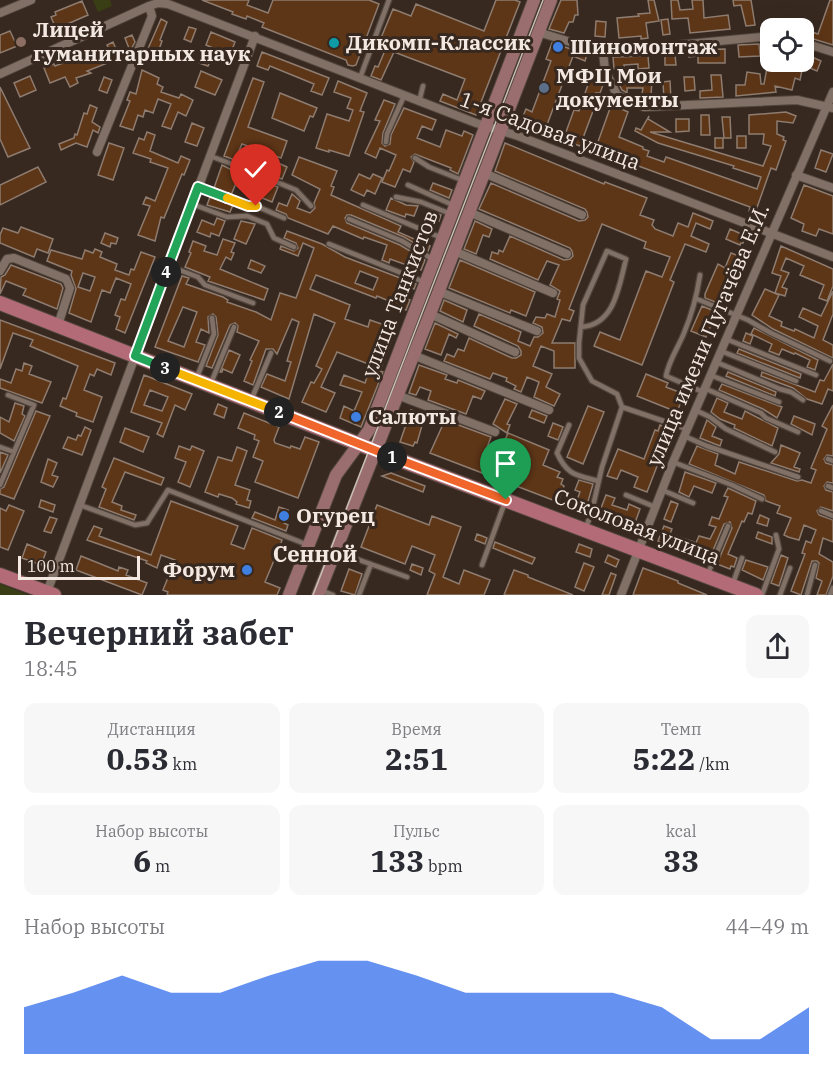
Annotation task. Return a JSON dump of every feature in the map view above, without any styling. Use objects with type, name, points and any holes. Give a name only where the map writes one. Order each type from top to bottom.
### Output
[{"type":"main road","name":"улица Танкистов","points":[[289,595],[336,476],[369,430],[534,0]]},
{"type":"main road","name":"улица Танкистов","points":[[319,592],[430,314],[551,0]]},
{"type":"main road","name":"Соколовая улица","points":[[0,303],[756,595]]},
{"type":"main road","points":[[0,575],[51,594]]},
{"type":"street","points":[[2,0],[3,12],[31,0]]},
{"type":"street","points":[[137,0],[137,11]]},
{"type":"street","name":"1-я Садовая улица","points":[[149,6],[158,3],[168,4],[255,36],[419,102],[833,257]]},
{"type":"street","points":[[0,74],[149,6],[152,16],[97,152]]},
{"type":"street","points":[[538,32],[603,52],[760,37]]},
{"type":"street","points":[[51,594],[80,505],[255,36]]},
{"type":"street","points":[[814,46],[833,52]]},
{"type":"street","points":[[603,52],[605,70],[617,94],[644,107],[797,100],[829,108]]},
{"type":"street","name":"улица имени Пугачёва Е.И.","points":[[621,595],[673,462],[796,175],[829,108],[833,92]]},
{"type":"street","points":[[484,173],[582,215]]},
{"type":"street","points":[[796,175],[833,188]]},
{"type":"street","points":[[469,212],[567,254]]},
{"type":"street","points":[[454,251],[553,294]]},
{"type":"street","points":[[0,271],[7,259],[14,258],[66,279],[70,288],[58,326]]},
{"type":"street","points":[[438,291],[537,331]]},
{"type":"street","points":[[430,314],[515,352]]},
{"type":"street","points":[[413,356],[549,410]]},
{"type":"street","points":[[398,395],[495,432]]},
{"type":"lane","points":[[360,78],[389,0]]},
{"type":"lane","points":[[419,102],[423,86]]},
{"type":"lane","points":[[386,142],[387,134],[404,96]]},
{"type":"lane","points":[[210,156],[258,170],[262,176],[296,190],[311,206]]},
{"type":"lane","points":[[415,158],[429,167],[465,181]]},
{"type":"lane","points":[[408,186],[453,210]]},
{"type":"lane","points":[[198,187],[284,218]]},
{"type":"lane","points":[[396,197],[453,210]]},
{"type":"lane","points":[[192,204],[227,218],[247,216],[267,224],[274,238],[294,247]]},
{"type":"lane","points":[[363,205],[442,238]]},
{"type":"lane","points":[[349,219],[402,241],[434,260]]},
{"type":"lane","points":[[329,244],[425,283]]},
{"type":"lane","points":[[581,327],[593,327],[610,312],[626,259],[607,250],[583,305],[581,327],[579,358],[592,381],[617,394],[622,407],[585,529]]},
{"type":"lane","points":[[169,266],[198,277],[205,285],[253,303]]},
{"type":"lane","points":[[700,275],[697,299],[684,334],[669,362],[666,376],[761,413],[766,418],[798,432]]},
{"type":"lane","points":[[697,299],[830,361]]},
{"type":"lane","points":[[196,380],[214,334],[212,318]]},
{"type":"lane","points":[[210,385],[234,327]]},
{"type":"lane","points":[[726,339],[816,375]]},
{"type":"lane","points":[[721,351],[796,381]]},
{"type":"lane","points":[[251,401],[271,353]]},
{"type":"lane","points":[[716,362],[791,392],[803,400]]},
{"type":"lane","points":[[710,375],[779,402]]},
{"type":"lane","points":[[0,485],[34,405],[9,395]]},
{"type":"lane","points":[[622,407],[686,432],[707,446],[798,477]]},
{"type":"lane","points":[[695,410],[710,417],[726,429],[775,452]]},
{"type":"lane","points":[[569,426],[557,453],[563,467],[598,481]]},
{"type":"lane","points":[[0,447],[14,452]]},
{"type":"lane","points":[[673,462],[762,499]]},
{"type":"lane","points":[[80,505],[135,525],[147,523],[168,490],[308,545]]},
{"type":"lane","points":[[662,490],[693,503]]},
{"type":"lane","points":[[626,495],[655,507]]},
{"type":"lane","points":[[482,566],[506,500]]},
{"type":"lane","points":[[821,511],[833,516]]},
{"type":"lane","points":[[707,576],[728,526]]},
{"type":"lane","points":[[762,595],[779,549],[776,535]]},
{"type":"lane","points":[[335,551],[407,577]]},
{"type":"lane","points":[[732,586],[742,558]]},
{"type":"lane","points":[[359,595],[371,564]]},
{"type":"lane","points":[[807,595],[815,566]]},
{"type":"lane","points":[[780,595],[790,567]]},
{"type":"lane","points":[[830,595],[833,588]]},
{"type":"lane","points":[[319,592],[333,595]]},
{"type":"green space","points":[[93,0],[110,0],[112,6],[98,12]]},
{"type":"green space","points":[[0,584],[28,595],[0,595]]},
{"type":"building","name":"Дикомп-Классик","points":[[202,0],[249,0],[247,5],[268,13],[273,0],[369,0],[379,4],[356,65],[353,66],[348,65],[346,60],[262,27],[264,23],[247,16],[246,19],[232,14],[233,12]]},
{"type":"building","points":[[496,0],[520,2],[476,115],[440,101],[443,94],[457,100],[465,79],[394,52],[381,80],[371,76],[375,66],[378,67],[386,48],[378,45],[393,9],[411,16],[416,4],[484,31]]},
{"type":"building","points":[[561,0],[577,0],[578,15],[575,15],[573,22],[569,22],[564,33],[549,29]]},
{"type":"building","points":[[648,0],[654,0],[659,21],[646,23],[648,38],[641,39],[641,36],[619,38],[617,18],[650,13]]},
{"type":"building","points":[[671,0],[678,0],[680,10],[693,9],[692,0],[703,0],[704,18],[728,15],[730,29],[690,33],[688,18],[672,19]]},
{"type":"building","points":[[733,0],[751,0],[755,25],[746,26],[741,5],[734,6]]},
{"type":"building","points":[[830,0],[833,0],[833,45],[814,39],[814,33],[818,34]]},
{"type":"building","points":[[82,1],[88,15],[56,29],[51,17],[56,15],[55,12]]},
{"type":"building","points":[[161,19],[167,22],[157,55],[147,51]]},
{"type":"building","points":[[668,19],[670,34],[663,35],[661,20]]},
{"type":"building","points":[[596,21],[606,22],[605,37],[595,36]]},
{"type":"building","points":[[189,27],[196,29],[191,42],[184,39]]},
{"type":"building","points":[[10,31],[17,46],[0,53],[0,35]]},
{"type":"building","points":[[211,32],[235,42],[230,55],[206,45]]},
{"type":"building","points":[[132,35],[135,42],[130,51],[125,38]]},
{"type":"building","points":[[113,42],[120,58],[87,71],[91,73],[76,78],[78,83],[70,87],[65,77],[50,83],[44,68],[87,56],[87,58],[109,49],[107,45]]},
{"type":"building","points":[[552,43],[587,54],[585,61],[573,56],[545,130],[521,121],[526,109],[532,112],[551,61],[546,59]]},
{"type":"building","points":[[759,44],[760,56],[739,57],[738,45]]},
{"type":"building","points":[[725,49],[725,63],[698,63],[698,56],[689,57],[689,50]]},
{"type":"building","points":[[262,52],[329,78],[322,95],[311,91],[314,84],[270,66],[268,70],[257,66]]},
{"type":"building","points":[[665,54],[675,54],[676,65],[665,65]]},
{"type":"building","points":[[201,56],[211,60],[208,66],[199,63]]},
{"type":"building","points":[[648,56],[649,68],[638,69],[638,64],[624,65],[624,68],[614,69],[613,57]]},
{"type":"building","points":[[814,58],[821,61],[817,71],[814,70]]},
{"type":"building","points":[[142,70],[159,78],[157,84],[163,87],[161,92],[179,98],[181,94],[193,100],[186,116],[178,112],[171,129],[162,126],[171,104],[158,99],[153,113],[145,110],[143,117],[138,115],[133,130],[120,126],[130,101],[127,100],[130,92],[136,94]]},
{"type":"building","points":[[201,71],[222,80],[215,95],[195,87]]},
{"type":"building","points":[[747,72],[760,74],[761,84],[764,84],[766,72],[802,72],[800,80],[795,78],[792,90],[775,86],[776,92],[736,96],[736,85],[745,85]]},
{"type":"building","points":[[592,73],[603,85],[600,93],[595,93],[599,95],[580,146],[563,140],[574,110],[579,111]]},
{"type":"building","points":[[711,75],[721,75],[723,97],[700,98],[700,91],[712,90]]},
{"type":"building","points":[[30,76],[36,90],[20,97],[14,83]]},
{"type":"building","points":[[104,77],[112,80],[107,93],[99,90]]},
{"type":"building","points":[[684,77],[694,77],[695,90],[685,91]]},
{"type":"building","points":[[253,78],[264,82],[248,127],[287,141],[281,158],[242,144],[235,160],[224,156]]},
{"type":"building","points":[[644,80],[652,81],[651,95],[642,94],[643,88],[627,88],[627,93],[619,84],[619,82],[643,82]]},
{"type":"building","points":[[338,81],[367,93],[360,111],[364,112],[349,156],[316,148],[327,114],[349,121],[353,110],[347,108],[351,98],[334,92]]},
{"type":"building","points":[[670,81],[671,99],[664,100],[663,82]]},
{"type":"building","points":[[0,87],[30,148],[8,157],[0,139]]},
{"type":"building","points":[[280,93],[317,108],[313,117],[310,116],[304,131],[272,118]]},
{"type":"building","points":[[384,100],[395,104],[383,133],[382,143],[385,146],[390,144],[391,135],[404,108],[436,120],[432,130],[422,126],[417,138],[440,147],[446,130],[462,136],[464,131],[473,135],[458,174],[450,170],[451,168],[415,154],[411,157],[414,162],[410,172],[403,169],[395,187],[382,182],[396,155],[380,148],[376,158],[365,153],[380,121],[375,120]]},
{"type":"building","points":[[613,100],[621,104],[619,108],[628,112],[619,137],[649,151],[647,156],[664,162],[666,157],[757,189],[761,177],[733,168],[734,166],[658,143],[635,131],[636,128],[641,130],[649,116],[648,119],[670,132],[650,132],[763,166],[771,146],[763,144],[764,134],[749,134],[749,115],[786,112],[796,116],[793,123],[777,121],[777,134],[784,137],[783,140],[786,141],[776,170],[771,168],[755,213],[749,211],[750,207],[595,150]]},
{"type":"building","points":[[90,105],[97,108],[92,122],[100,127],[98,133],[93,130],[87,147],[76,143],[61,150],[59,144],[77,135],[84,113],[87,114]]},
{"type":"building","points":[[701,115],[709,115],[710,135],[701,135]]},
{"type":"building","points":[[722,117],[730,117],[731,138],[724,138]]},
{"type":"building","points":[[676,119],[689,119],[689,131],[676,132]]},
{"type":"building","points":[[192,123],[204,128],[197,146],[185,142]]},
{"type":"building","points":[[147,132],[155,135],[150,151],[178,163],[181,156],[190,160],[164,218],[161,217],[155,241],[138,235],[150,206],[143,204],[146,197],[155,201],[168,168],[133,153],[139,138],[144,140]]},
{"type":"building","points":[[737,136],[746,136],[746,148],[737,148]]},
{"type":"building","points":[[715,138],[723,138],[723,148],[715,148]]},
{"type":"building","points":[[109,143],[124,148],[113,180],[98,175]]},
{"type":"building","points":[[505,143],[604,184],[605,182],[647,198],[640,215],[654,220],[652,225],[655,229],[673,236],[678,223],[688,227],[693,213],[713,221],[710,229],[696,223],[691,236],[709,244],[706,252],[685,244],[670,280],[674,282],[642,365],[594,346],[600,332],[620,340],[646,271],[662,277],[670,257],[644,248],[646,242],[602,224],[569,309],[574,311],[570,321],[562,319],[552,343],[575,343],[575,368],[554,368],[554,351],[541,346],[533,366],[552,374],[546,387],[560,394],[554,406],[534,397],[539,382],[527,377],[521,392],[514,389],[516,386],[506,381],[507,378],[493,373],[490,379],[444,361],[447,354],[454,357],[458,349],[464,351],[469,338],[512,358],[521,355],[518,346],[474,326],[479,314],[521,332],[518,341],[530,346],[534,337],[543,333],[542,327],[533,323],[536,317],[545,318],[547,314],[555,317],[560,291],[550,285],[559,265],[547,261],[538,280],[490,259],[492,252],[498,254],[499,250],[503,252],[510,236],[564,260],[573,256],[570,248],[479,209],[491,183],[579,221],[588,217],[585,209],[495,171]]},
{"type":"building","points":[[821,150],[833,154],[826,172],[815,168]]},
{"type":"building","points":[[299,157],[337,171],[331,186],[334,187],[331,195],[401,226],[398,232],[430,246],[428,251],[404,237],[351,215],[345,218],[347,223],[400,245],[425,260],[421,270],[390,259],[389,263],[382,260],[387,245],[364,237],[363,239],[333,226],[328,234],[288,218],[286,214],[276,210],[279,203],[287,206],[292,194],[300,201],[297,208],[310,213],[315,208],[314,203],[320,189],[292,175]]},
{"type":"building","points":[[276,162],[287,167],[282,179],[271,175]]},
{"type":"building","points":[[222,165],[240,174],[231,195],[214,188]]},
{"type":"building","points":[[38,167],[46,182],[0,205],[0,185]]},
{"type":"building","points":[[359,174],[370,179],[373,174],[382,178],[375,194],[367,190],[364,196],[351,190]]},
{"type":"building","points":[[264,182],[278,187],[272,202],[255,195],[258,186],[262,187]]},
{"type":"building","points":[[433,183],[452,190],[449,198],[430,190]]},
{"type":"building","points":[[804,185],[833,196],[833,234],[819,229],[816,236],[802,231],[804,224],[791,218]]},
{"type":"building","points":[[210,197],[233,205],[230,212],[207,205]]},
{"type":"building","points":[[391,198],[406,205],[418,206],[414,216],[406,214],[405,217],[386,210]]},
{"type":"building","points":[[430,211],[441,215],[439,221],[428,217]]},
{"type":"building","points":[[217,218],[225,221],[219,236],[211,233],[210,237],[197,232],[202,220],[214,225]]},
{"type":"building","points":[[241,221],[255,224],[246,244],[234,239]]},
{"type":"building","points":[[475,221],[492,229],[489,237],[483,235],[476,254],[464,249]]},
{"type":"building","points":[[21,227],[53,239],[48,253],[37,249],[34,257],[0,243],[3,228],[18,233]]},
{"type":"building","points":[[730,229],[746,236],[743,243],[740,245],[726,239]]},
{"type":"building","points":[[287,231],[322,244],[345,257],[416,284],[414,289],[406,286],[402,297],[410,300],[406,310],[377,296],[376,298],[316,275],[310,289],[350,305],[345,319],[368,327],[370,320],[396,329],[380,371],[383,372],[361,427],[340,418],[344,406],[354,411],[362,392],[340,385],[344,375],[365,383],[371,365],[337,352],[321,387],[335,393],[326,412],[302,402],[311,382],[314,383],[322,369],[316,366],[335,323],[314,314],[289,399],[261,387],[267,374],[285,381],[291,362],[287,361],[299,322],[292,319],[277,354],[273,349],[266,349],[253,385],[244,381],[259,341],[237,332],[238,326],[235,323],[230,325],[212,368],[206,366],[218,335],[216,317],[213,314],[208,317],[209,333],[201,329],[196,342],[205,345],[198,362],[155,347],[182,276],[189,278],[186,284],[223,297],[228,300],[227,302],[271,320],[280,293],[296,298],[314,248],[303,243],[298,256],[280,249],[281,246],[294,251],[298,248],[296,243],[284,238]],"holes":[[[360,271],[378,278],[373,290],[355,283]],[[183,307],[197,312],[184,347],[168,341]]]},
{"type":"building","points":[[105,233],[118,238],[116,244],[111,243],[110,247],[101,243]]},
{"type":"building","points":[[223,239],[235,243],[231,252],[234,253],[231,260],[226,257],[220,269],[268,289],[264,300],[208,281],[210,277],[185,267],[193,241],[206,246],[204,251],[217,255]]},
{"type":"building","points":[[781,246],[833,269],[833,286],[827,301],[819,298],[824,285],[800,275],[804,266],[786,258],[781,270],[789,273],[782,287],[787,289],[785,296],[775,293],[781,276],[772,273]]},
{"type":"building","points":[[95,249],[102,252],[100,257],[117,264],[115,270],[129,275],[131,269],[134,270],[141,252],[155,257],[125,333],[116,329],[120,317],[115,315],[121,299],[125,300],[131,284],[116,278],[110,293],[102,290],[91,322],[69,313],[76,289],[71,275],[72,271],[47,261],[51,250],[82,259],[85,250],[93,253]],"holes":[[[83,273],[95,277],[90,291],[78,287]]]},
{"type":"building","points":[[731,253],[739,256],[720,304],[705,298],[705,294],[718,264],[725,268]]},
{"type":"building","points":[[251,260],[265,266],[261,273],[248,268]]},
{"type":"building","points":[[460,260],[535,292],[526,316],[511,310],[510,313],[449,288]]},
{"type":"building","points":[[11,265],[61,284],[63,288],[57,309],[23,295],[26,289],[6,281],[0,294],[1,277]]},
{"type":"building","points":[[765,289],[779,295],[769,316],[782,322],[781,326],[794,331],[795,329],[814,338],[818,326],[799,317],[803,308],[821,316],[833,291],[833,314],[823,340],[833,345],[833,358],[773,329],[752,315]]},
{"type":"building","points":[[444,300],[467,310],[463,322],[440,311]]},
{"type":"building","points":[[702,306],[717,312],[706,337],[691,331]]},
{"type":"building","points":[[0,320],[115,363],[111,375],[97,369],[94,376],[90,374],[84,390],[102,397],[93,422],[76,416],[77,413],[60,406],[63,398],[66,399],[78,366],[30,346],[33,340],[13,333],[0,369]]},
{"type":"building","points":[[435,323],[458,334],[456,338],[449,334],[441,355],[425,349]]},
{"type":"building","points":[[754,328],[818,360],[815,370],[807,367],[810,360],[795,353],[782,349],[779,355],[769,351],[772,344],[751,334]]},
{"type":"building","points":[[746,333],[753,336],[750,344],[743,341]]},
{"type":"building","points":[[739,349],[801,374],[800,378],[737,353]]},
{"type":"building","points":[[229,350],[240,355],[232,373],[223,369],[220,372]]},
{"type":"building","points":[[24,363],[32,366],[29,374],[51,382],[42,403],[0,388],[0,379],[11,383],[16,369],[22,371]]},
{"type":"building","points":[[833,364],[833,391],[828,389],[822,404],[807,399],[793,388],[761,376],[762,372],[815,392],[820,380],[824,381]]},
{"type":"building","points":[[419,365],[447,375],[445,379],[457,383],[458,380],[485,391],[481,399],[473,396],[466,414],[428,400],[431,391],[420,387],[416,395],[409,393]]},
{"type":"building","points":[[728,372],[776,392],[775,396],[726,376]]},
{"type":"building","points":[[646,374],[668,383],[666,387],[684,394],[677,412],[637,396]]},
{"type":"building","points":[[144,375],[192,394],[185,410],[175,405],[163,437],[157,434],[162,423],[131,412]],"holes":[[[150,390],[168,397],[162,411],[144,405]]]},
{"type":"building","points":[[722,384],[782,407],[777,418],[763,409],[719,390]]},
{"type":"building","points":[[717,398],[728,403],[724,412],[742,419],[745,411],[778,428],[772,446],[734,428],[735,425],[720,419],[711,412]]},
{"type":"building","points":[[505,399],[517,404],[507,424],[510,425],[507,433],[493,424]]},
{"type":"building","points":[[15,403],[24,406],[22,414],[25,416],[14,441],[0,433],[0,417],[9,422]]},
{"type":"building","points":[[218,404],[227,408],[224,418],[214,414]]},
{"type":"building","points":[[833,405],[833,456],[827,455],[824,459],[826,463],[833,465],[833,483],[827,482],[824,486],[826,490],[833,492],[833,511],[821,507],[817,511],[819,515],[833,520],[833,542],[823,538],[819,554],[833,562],[833,576],[826,595],[817,595],[822,581],[816,578],[819,563],[812,561],[801,595],[791,591],[805,554],[802,553],[806,541],[811,543],[816,530],[804,525],[799,540],[784,535],[791,518],[777,513],[780,506],[766,501],[764,495],[689,464],[697,446],[718,454],[715,465],[735,474],[739,462],[797,481],[811,483],[816,470],[811,468],[827,429],[822,426]]},
{"type":"building","points":[[588,406],[604,412],[583,464],[567,457]]},
{"type":"building","points":[[411,410],[425,415],[417,443],[415,442],[413,446],[400,442]]},
{"type":"building","points":[[532,410],[547,416],[544,423],[529,417]]},
{"type":"building","points":[[36,411],[50,416],[14,499],[0,494],[0,489],[4,487]]},
{"type":"building","points":[[244,413],[279,427],[275,443],[300,449],[305,437],[319,442],[298,498],[255,482],[263,461],[253,457],[259,441],[254,439],[255,435],[238,428]]},
{"type":"building","points":[[794,416],[815,424],[812,435],[791,424]]},
{"type":"building","points":[[445,420],[491,437],[485,453],[497,458],[508,433],[549,450],[543,465],[560,472],[557,477],[563,479],[561,484],[564,486],[558,502],[430,453]]},
{"type":"building","points":[[707,420],[716,427],[712,436],[722,440],[720,446],[700,438]]},
{"type":"building","points":[[553,423],[563,427],[558,440],[548,436]]},
{"type":"building","points":[[660,425],[671,430],[647,492],[634,487],[638,477],[621,470],[617,479],[607,476],[618,449],[644,459],[655,430],[658,431]]},
{"type":"building","points":[[85,427],[91,430],[82,455],[63,448],[68,437],[76,440],[78,435],[81,436]]},
{"type":"building","points":[[125,428],[149,437],[143,452],[120,442]]},
{"type":"building","points":[[781,445],[800,453],[794,467],[800,469],[799,472],[771,463],[779,454]]},
{"type":"building","points":[[179,446],[190,450],[192,446],[204,451],[190,487],[178,482],[186,462],[175,458]]},
{"type":"building","points":[[237,447],[247,451],[235,485],[250,490],[247,500],[251,501],[249,508],[236,504],[237,502],[232,498],[219,494],[218,497],[205,492],[218,457],[232,461]]},
{"type":"building","points":[[0,452],[8,455],[0,473]]},
{"type":"building","points":[[114,458],[164,478],[161,485],[125,472],[112,502],[122,506],[121,510],[136,515],[134,520],[99,507],[106,489],[102,487]]},
{"type":"building","points":[[48,459],[57,463],[52,475],[58,477],[53,487],[41,482]]},
{"type":"building","points":[[685,472],[716,483],[712,493],[694,486],[689,497],[679,492]]},
{"type":"building","points":[[391,473],[425,486],[423,492],[382,476]]},
{"type":"building","points":[[579,480],[593,484],[585,512],[574,508],[580,492],[575,490]]},
{"type":"building","points":[[728,488],[756,501],[752,514],[748,513],[744,522],[742,521],[728,554],[737,558],[734,567],[731,566],[730,569],[717,564],[732,528],[730,522],[724,524],[709,560],[703,558],[706,550],[695,545],[699,536],[710,539],[716,527],[709,525],[712,517],[719,519],[728,497],[724,496]]},
{"type":"building","points":[[606,495],[615,498],[612,505],[627,510],[629,504],[640,509],[632,531],[620,526],[622,522],[598,516]]},
{"type":"building","points":[[41,500],[55,505],[53,512],[39,507]]},
{"type":"building","points":[[171,501],[238,526],[231,544],[244,549],[252,528],[282,540],[265,582],[280,588],[277,595],[167,595],[168,592],[163,590],[175,560],[161,555],[157,568],[146,563],[147,561],[87,540],[94,526],[102,529],[99,536],[151,555]]},
{"type":"building","points":[[671,501],[678,504],[671,522],[664,519]]},
{"type":"building","points":[[9,505],[24,511],[8,550],[0,547],[0,508],[6,511]]},
{"type":"building","points":[[377,505],[429,525],[432,516],[461,527],[443,577],[459,584],[464,570],[490,580],[484,595],[427,595],[435,574],[429,571],[435,555],[412,546],[405,564],[361,547]]},
{"type":"building","points":[[279,507],[288,510],[284,523],[288,525],[286,531],[252,518],[255,512],[275,520]]},
{"type":"building","points":[[760,515],[769,519],[767,526],[757,523]]},
{"type":"building","points":[[50,517],[57,519],[51,533],[44,531]]},
{"type":"building","points":[[664,526],[672,529],[670,534],[694,542],[690,552],[658,541]]},
{"type":"building","points":[[758,532],[772,537],[772,544],[756,538]]},
{"type":"building","points":[[477,534],[487,538],[485,544],[475,540]]},
{"type":"building","points":[[495,542],[535,558],[532,564],[493,548]]},
{"type":"building","points":[[27,544],[46,552],[41,565],[22,558]]},
{"type":"building","points":[[579,544],[592,549],[590,557],[576,552]]},
{"type":"building","points":[[608,555],[619,560],[616,567],[605,562]]},
{"type":"building","points":[[781,555],[788,558],[779,586],[771,583]]},
{"type":"building","points":[[81,556],[118,571],[119,567],[128,570],[126,575],[147,583],[142,595],[76,570]]},
{"type":"building","points":[[746,560],[768,567],[763,580],[742,570]]},
{"type":"building","points":[[584,563],[594,567],[584,591],[575,587]]},
{"type":"building","points":[[412,564],[423,568],[421,575],[410,570]]},
{"type":"building","points":[[643,568],[678,581],[678,583],[707,595],[633,595]]},
{"type":"building","points":[[349,569],[362,574],[355,595],[341,591]]},
{"type":"building","points":[[514,570],[528,577],[573,595],[504,595]]},
{"type":"building","points":[[611,573],[616,575],[609,595],[602,595]]},
{"type":"tram line","points":[[313,595],[543,0]]},
{"type":"place","name":"Лицей гуманитарных наук","points":[[21,42]]},
{"type":"place","name":"Дикомп-Классик","points":[[334,43]]},
{"type":"place","name":"Шиномонтаж","points":[[558,47]]},
{"type":"place","name":"МФЦ Мои документы","points":[[544,88]]},
{"type":"place","name":"Салюты","points":[[356,417]]},
{"type":"place","name":"Огурец","points":[[284,516]]},
{"type":"place","name":"Форум","points":[[247,570]]},
{"type":"district","name":"Сенной","points":[[315,554]]},
{"type":"route","points":[[256,206],[248,206],[198,187],[135,356],[506,500]]}]
